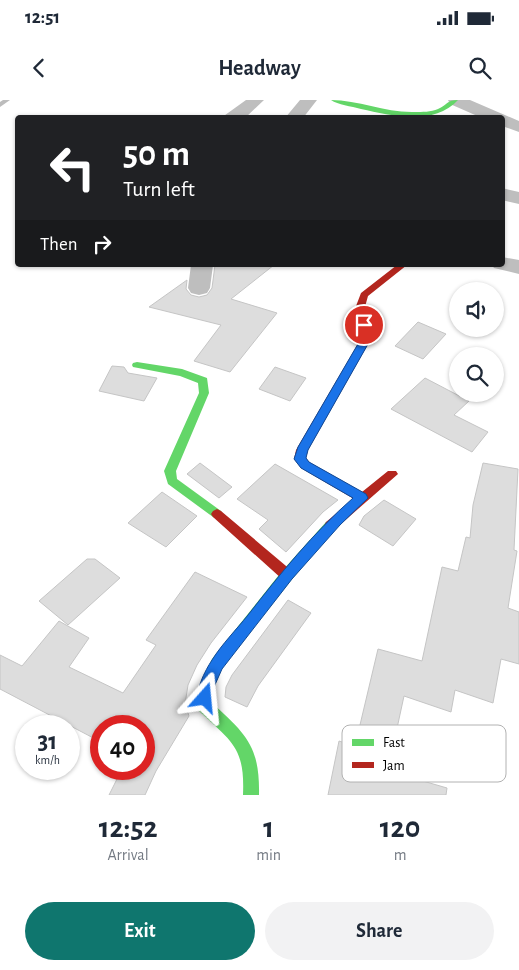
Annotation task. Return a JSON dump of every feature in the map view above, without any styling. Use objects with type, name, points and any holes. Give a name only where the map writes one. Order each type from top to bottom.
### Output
[{"type":"street","points":[[238,115],[256,100]]},
{"type":"street","points":[[296,115],[309,100]]},
{"type":"street","points":[[334,100],[406,113],[428,114],[441,110],[455,100],[491,115]]},
{"type":"street","points":[[505,121],[519,126]]},
{"type":"street","points":[[505,195],[519,198]]},
{"type":"street","points":[[505,264],[519,267]]},
{"type":"street","points":[[199,288],[202,267]]},
{"type":"street","points":[[362,498],[305,465],[300,459],[302,450],[367,337],[368,331],[358,314],[364,296],[400,267]]},
{"type":"street","points":[[137,365],[185,374],[204,383],[204,393],[170,471],[172,481],[223,518],[287,575]]},
{"type":"street","points":[[251,795],[250,761],[239,737],[215,718],[204,706],[207,687],[217,664],[287,575],[335,521],[392,474]]},
{"type":"building","points":[[215,267],[271,267],[231,299],[277,313],[230,372],[194,361],[221,325],[149,307],[187,280],[186,289],[191,295],[199,297],[207,295],[212,288]]},
{"type":"building","points":[[418,322],[446,334],[423,359],[395,346]]},
{"type":"building","points":[[112,366],[124,367],[128,373],[157,378],[144,401],[99,391]]},
{"type":"building","points":[[275,367],[306,378],[290,401],[259,389]]},
{"type":"building","points":[[425,378],[449,391],[449,402],[468,402],[454,415],[488,432],[472,452],[391,409]]},
{"type":"building","points":[[200,463],[232,487],[219,498],[187,474]]},
{"type":"building","points":[[483,463],[518,469],[514,550],[517,551],[508,608],[519,612],[519,664],[501,659],[493,703],[455,690],[451,712],[404,696],[398,725],[360,725],[378,649],[422,661],[442,567],[458,571],[466,537],[470,538],[473,505]]},
{"type":"building","points":[[275,464],[338,500],[323,512],[286,552],[259,529],[268,520],[237,499]]},
{"type":"building","points":[[162,492],[197,516],[166,547],[128,523]]},
{"type":"building","points":[[384,500],[416,519],[393,546],[359,525],[364,516]]},
{"type":"building","points":[[87,559],[95,559],[120,578],[68,625],[39,601]]},
{"type":"building","points":[[195,572],[247,597],[211,643],[197,665],[188,685],[185,704],[189,716],[155,773],[155,715],[90,715],[90,736],[80,731],[80,715],[50,715],[0,689],[0,655],[22,666],[59,621],[89,638],[69,667],[123,693],[156,645],[146,640]]},
{"type":"building","points":[[288,600],[311,613],[258,686],[247,707],[225,697],[226,687],[232,675]]},
{"type":"building","points":[[339,741],[342,742],[342,782],[426,782],[447,788],[446,795],[328,795]]},
{"type":"building","points":[[116,780],[152,780],[145,795],[109,795]]},
{"type":"waterway","points":[[0,105],[7,100]]},
{"type":"traffic: fast","points":[[334,100],[401,114],[427,114],[439,111],[455,100]]},
{"type":"traffic: fast","points":[[137,365],[182,373],[203,381],[204,393],[170,471],[172,481],[217,514]]},
{"type":"traffic: fast","points":[[251,795],[250,764],[247,753],[234,734],[204,706],[207,687],[217,664],[287,575],[330,526]]},
{"type":"traffic: jam","points":[[362,498],[305,465],[300,459],[302,450],[367,337],[368,331],[358,314],[364,295],[400,267]]},
{"type":"traffic: jam","points":[[330,526],[392,474]]},
{"type":"traffic: jam","points":[[217,514],[287,575]]},
{"type":"route","points":[[205,698],[207,687],[217,664],[287,575],[335,521],[362,498],[305,465],[300,459],[302,450],[367,337],[368,331],[364,325]]}]
